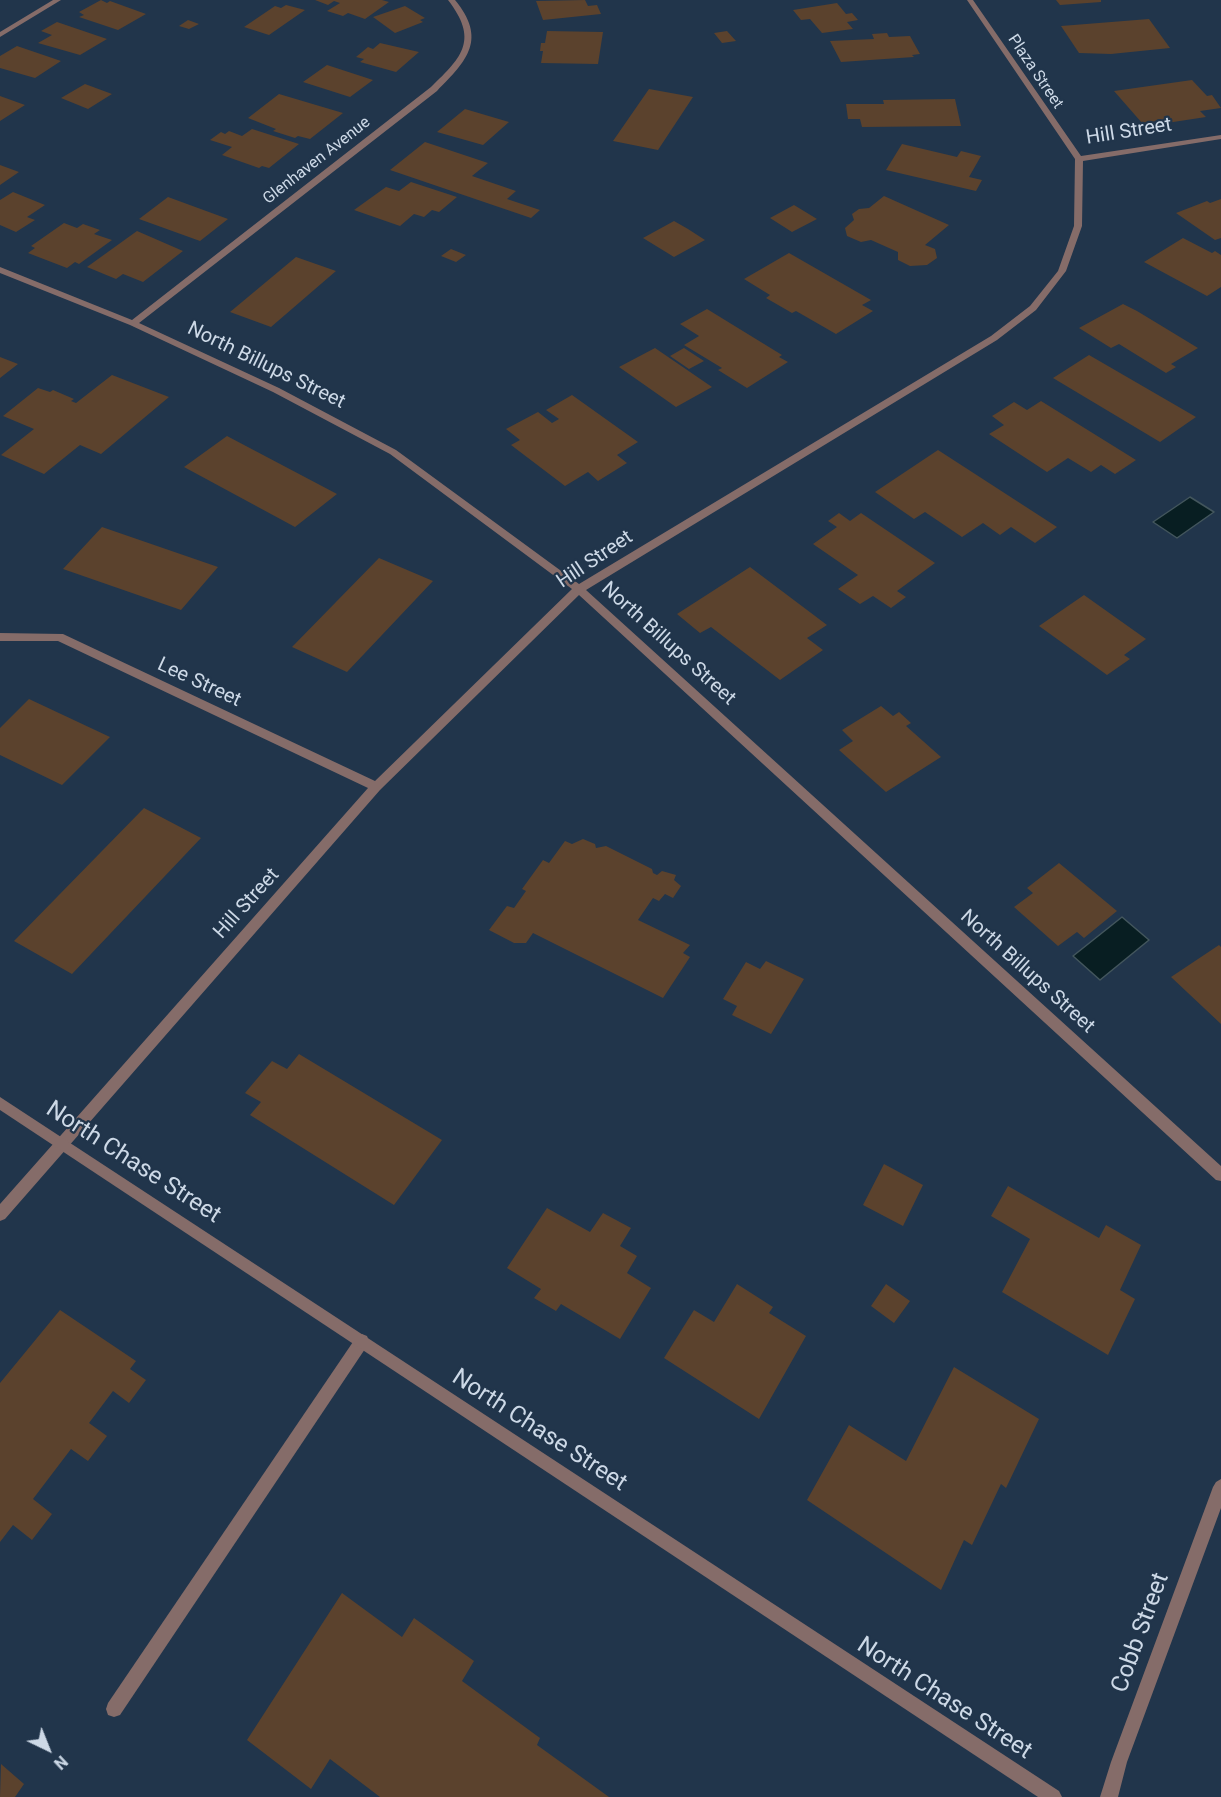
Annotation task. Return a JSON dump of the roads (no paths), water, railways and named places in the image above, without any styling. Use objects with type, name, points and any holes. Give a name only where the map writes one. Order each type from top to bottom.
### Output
[{"type":"street","points":[[0,35],[58,0]]},
{"type":"street","name":"Glenhaven Avenue","points":[[133,323],[434,89],[450,74],[464,55],[470,41],[468,25],[451,0]]},
{"type":"street","name":"Plaza Street","points":[[970,0],[1079,159]]},
{"type":"street","name":"Hill Street","points":[[0,1214],[376,787],[579,589],[994,338],[1033,308],[1062,271],[1078,225],[1079,159],[1221,137]]},
{"type":"street","name":"North Billups Street","points":[[0,270],[133,323],[276,390],[393,452],[579,589],[1221,1175]]},
{"type":"street","name":"Lee Street","points":[[0,638],[59,637],[376,787]]},
{"type":"street","name":"North Chase Street","points":[[0,1103],[1053,1797]]},
{"type":"street","points":[[114,1709],[362,1341]]},
{"type":"street","name":"Cobb Street","points":[[1109,1797],[1119,1762],[1221,1487]]}]
